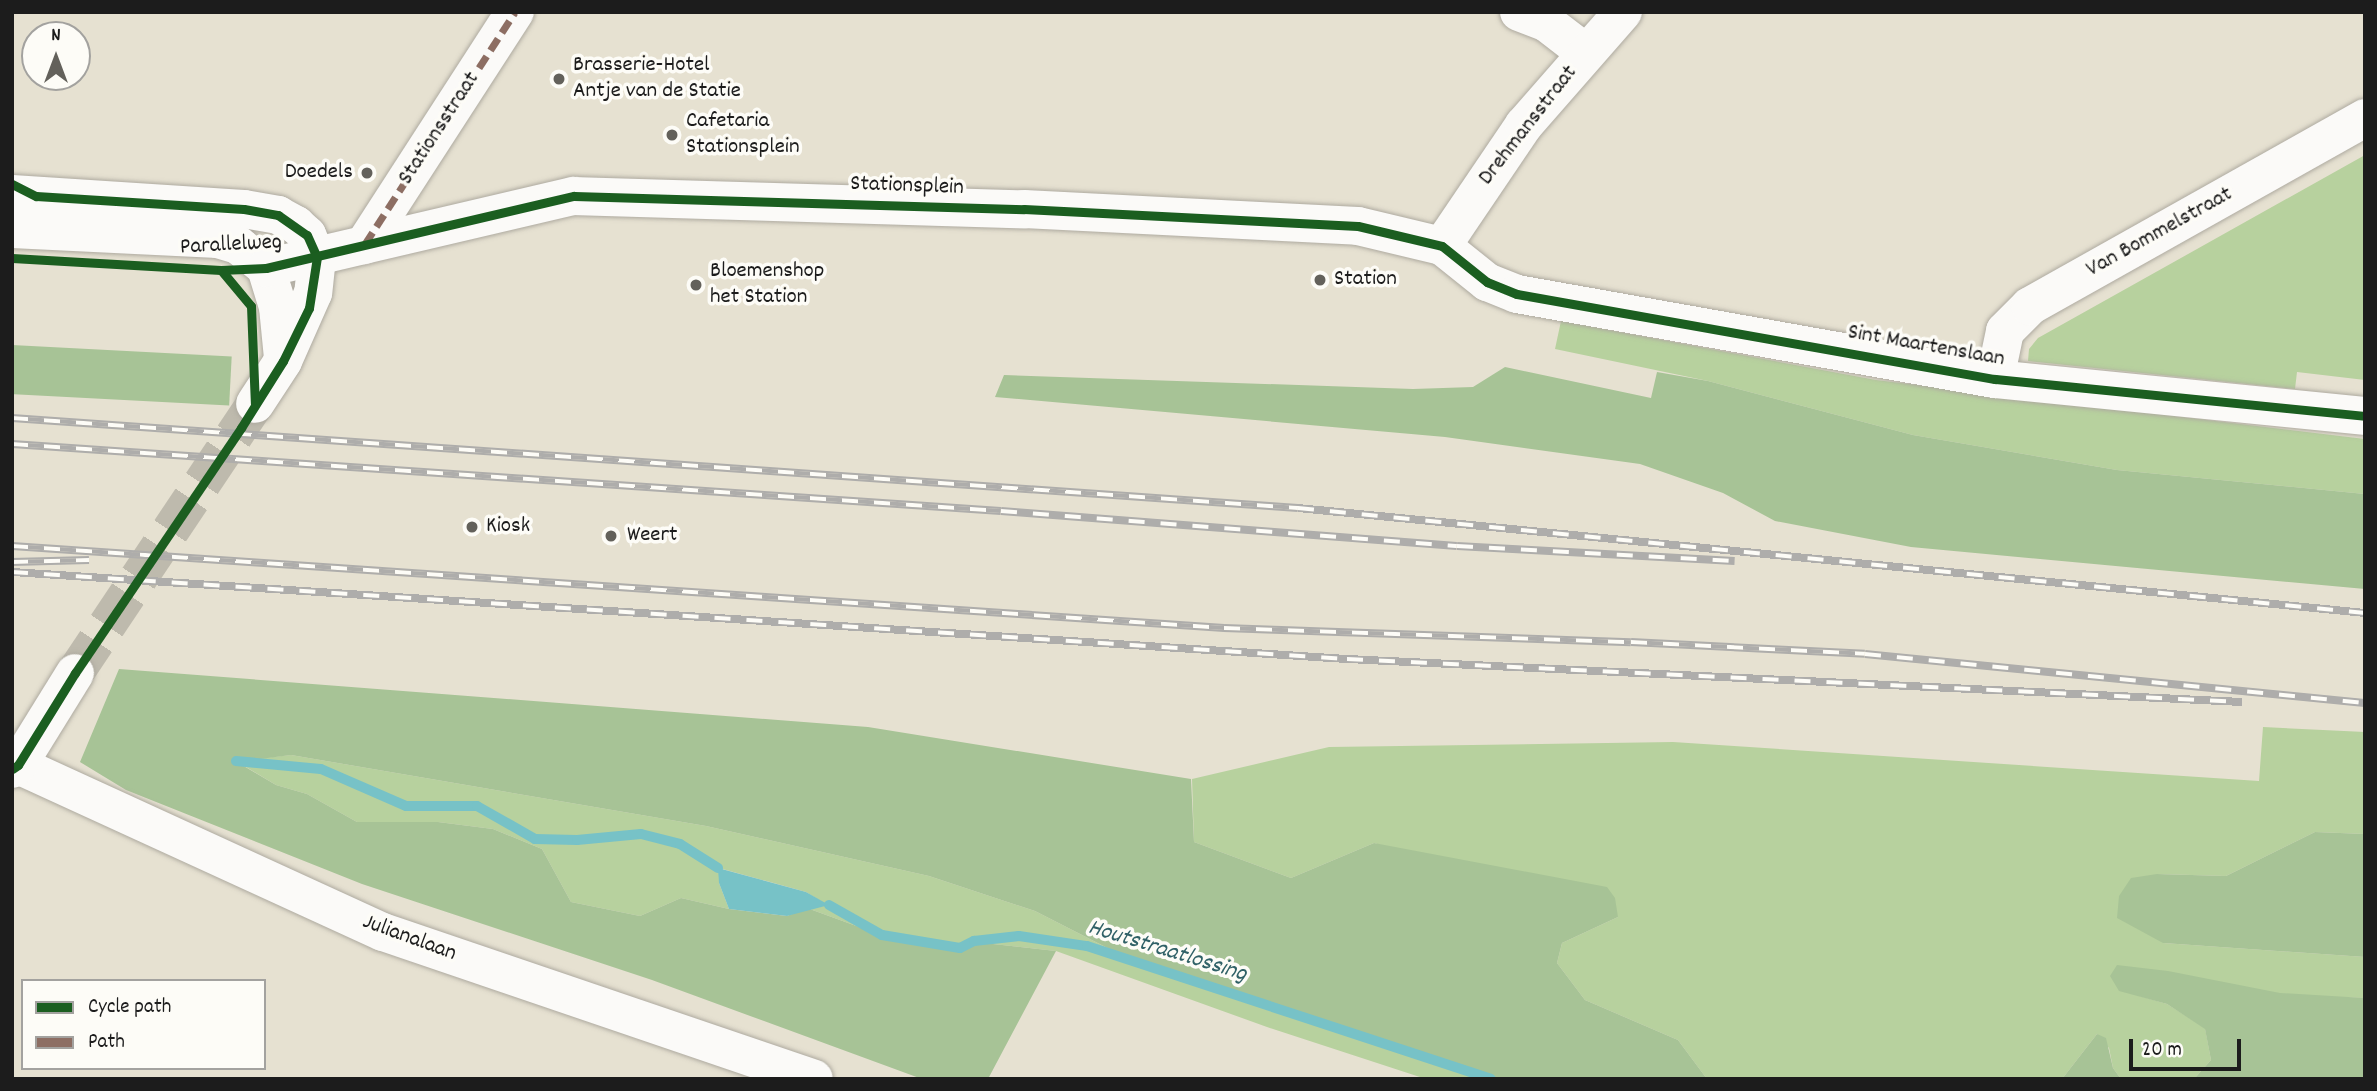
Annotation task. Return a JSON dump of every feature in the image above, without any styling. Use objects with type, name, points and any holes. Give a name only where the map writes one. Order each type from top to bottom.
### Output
[{"type":"street","name":"Stationsstraat","points":[[365,245],[515,12]]},
{"type":"street","points":[[1519,12],[1547,23],[1586,53]]},
{"type":"street","name":"Drehmansstraat","points":[[1441,246],[1524,125],[1623,12]]},
{"type":"street","name":"Van Bommelstraat","points":[[1995,379],[2005,331],[2030,306],[2365,118]]},
{"type":"street","name":"Parallelweg","points":[[12,194],[244,209],[278,215],[307,236],[317,257],[266,268],[238,245],[218,239],[12,229]]},
{"type":"street","name":"Stationsplein","points":[[317,257],[574,196],[604,196],[1024,209],[1357,226],[1441,246],[1487,282]]},
{"type":"street","points":[[256,404],[283,361],[309,308],[317,257]]},
{"type":"street","points":[[266,268],[278,307],[283,361]]},
{"type":"street","name":"Sint Maartenslaan","points":[[1487,282],[1517,294],[1995,379],[2365,416]]},
{"type":"street","points":[[15,767],[75,673]]},
{"type":"street","name":"Julianalaan","points":[[15,767],[383,932],[814,1079]]},
{"type":"green space","points":[[2365,155],[2365,380],[2297,372],[2295,389],[2028,361],[2029,349],[2038,338]]},
{"type":"green space","points":[[1561,321],[1876,380],[2365,439],[2365,494],[2117,470],[1913,435],[1708,381],[1555,349]]},
{"type":"green space","points":[[12,345],[232,357],[229,405],[12,394]]},
{"type":"green space","points":[[1505,367],[1651,398],[1657,372],[1708,381],[1913,435],[2117,470],[2365,494],[2365,589],[1911,547],[1775,521],[1723,493],[1640,464],[1445,437],[995,397],[1004,375],[1413,389],[1473,387]]},
{"type":"green space","points":[[119,669],[868,727],[1191,779],[1194,842],[1291,878],[1374,843],[1607,887],[1615,898],[1618,917],[1562,943],[1557,963],[1585,1000],[1678,1040],[1707,1079],[1495,1079],[1133,961],[1035,911],[929,876],[706,826],[291,755],[237,762],[276,785],[307,794],[357,822],[438,822],[493,829],[542,849],[571,902],[640,916],[681,898],[729,909],[787,916],[807,908],[881,935],[960,949],[975,942],[1056,951],[988,1079],[922,1079],[652,980],[362,884],[126,790],[80,762]]},
{"type":"green space","points":[[2263,727],[2365,732],[2365,834],[2315,832],[2226,876],[2157,874],[2163,943],[2365,957],[2365,998],[2119,990],[2167,1004],[2205,1028],[2211,1060],[2194,1079],[2121,1079],[2113,1068],[2109,1048],[2097,1034],[2062,1079],[1707,1079],[1678,1040],[1585,1000],[1557,963],[1562,943],[1618,917],[1374,843],[1291,878],[1194,842],[1192,779],[1329,747],[1673,742],[2259,781]]},
{"type":"green space","points":[[291,755],[706,826],[929,876],[1035,911],[1133,961],[1495,1079],[1426,1079],[1267,1027],[1056,951],[975,942],[960,949],[881,935],[807,908],[827,905],[806,892],[719,868],[719,883],[729,909],[681,898],[640,916],[571,902],[542,849],[493,829],[438,822],[357,822],[307,794],[276,785],[236,761]]},
{"type":"green space","points":[[2315,832],[2365,834],[2365,957],[2163,943],[2117,918],[2119,896],[2131,878],[2157,874],[2226,876]]},
{"type":"green space","points":[[2117,965],[2168,971],[2280,993],[2365,998],[2365,1079],[2194,1079],[2211,1060],[2205,1029],[2167,1004],[2119,991],[2110,976]]},
{"type":"green space","points":[[2097,1034],[2106,1038],[2113,1068],[2121,1079],[2062,1079]]},
{"type":"water","points":[[718,868],[806,892],[829,905],[787,916],[729,909],[719,883]]},
{"type":"waterway","name":"Houtstraatlossing","points":[[236,761],[321,769],[406,806],[477,806],[535,839],[577,840],[641,834],[680,844],[718,868]]},
{"type":"waterway","name":"Houtstraatlossing","points":[[829,905],[882,935],[960,948],[974,941],[1019,936],[1087,946],[1491,1079]]},
{"type":"tunnel","points":[[75,673],[255,404]]},
{"type":"railway","points":[[12,418],[1298,508],[2365,613]]},
{"type":"railway","points":[[12,444],[1001,511],[1457,546],[1735,561]]},
{"type":"railway","points":[[12,546],[1224,628],[1631,642],[1865,654],[2365,703]]},
{"type":"railway","points":[[12,562],[89,560]]},
{"type":"railway","points":[[12,572],[1347,659],[2242,702]]},
{"type":"marked path","points":[[365,244],[515,12]]},
{"type":"cycle path","points":[[12,184],[36,196],[244,209],[278,215],[307,235],[317,257],[309,308],[283,361],[241,428],[75,673],[18,765],[12,769]]},
{"type":"cycle path","points":[[12,258],[221,270],[266,268],[574,196],[1024,209],[1358,226],[1442,246],[1487,282],[1517,294],[1995,379],[2365,416]]},
{"type":"cycle path","points":[[221,270],[251,306],[255,404]]},
{"type":"place","name":"Brasserie-Hotel Antje van de Statie","points":[[559,79]]},
{"type":"place","name":"Cafetaria Stationsplein","points":[[672,135]]},
{"type":"place","name":"Doedels","points":[[367,173]]},
{"type":"place","name":"Station","points":[[1320,280]]},
{"type":"place","name":"Bloemenshop het Station","points":[[696,285]]},
{"type":"place","name":"Kiosk","points":[[472,527]]},
{"type":"place","name":"Weert","points":[[611,536]]}]
